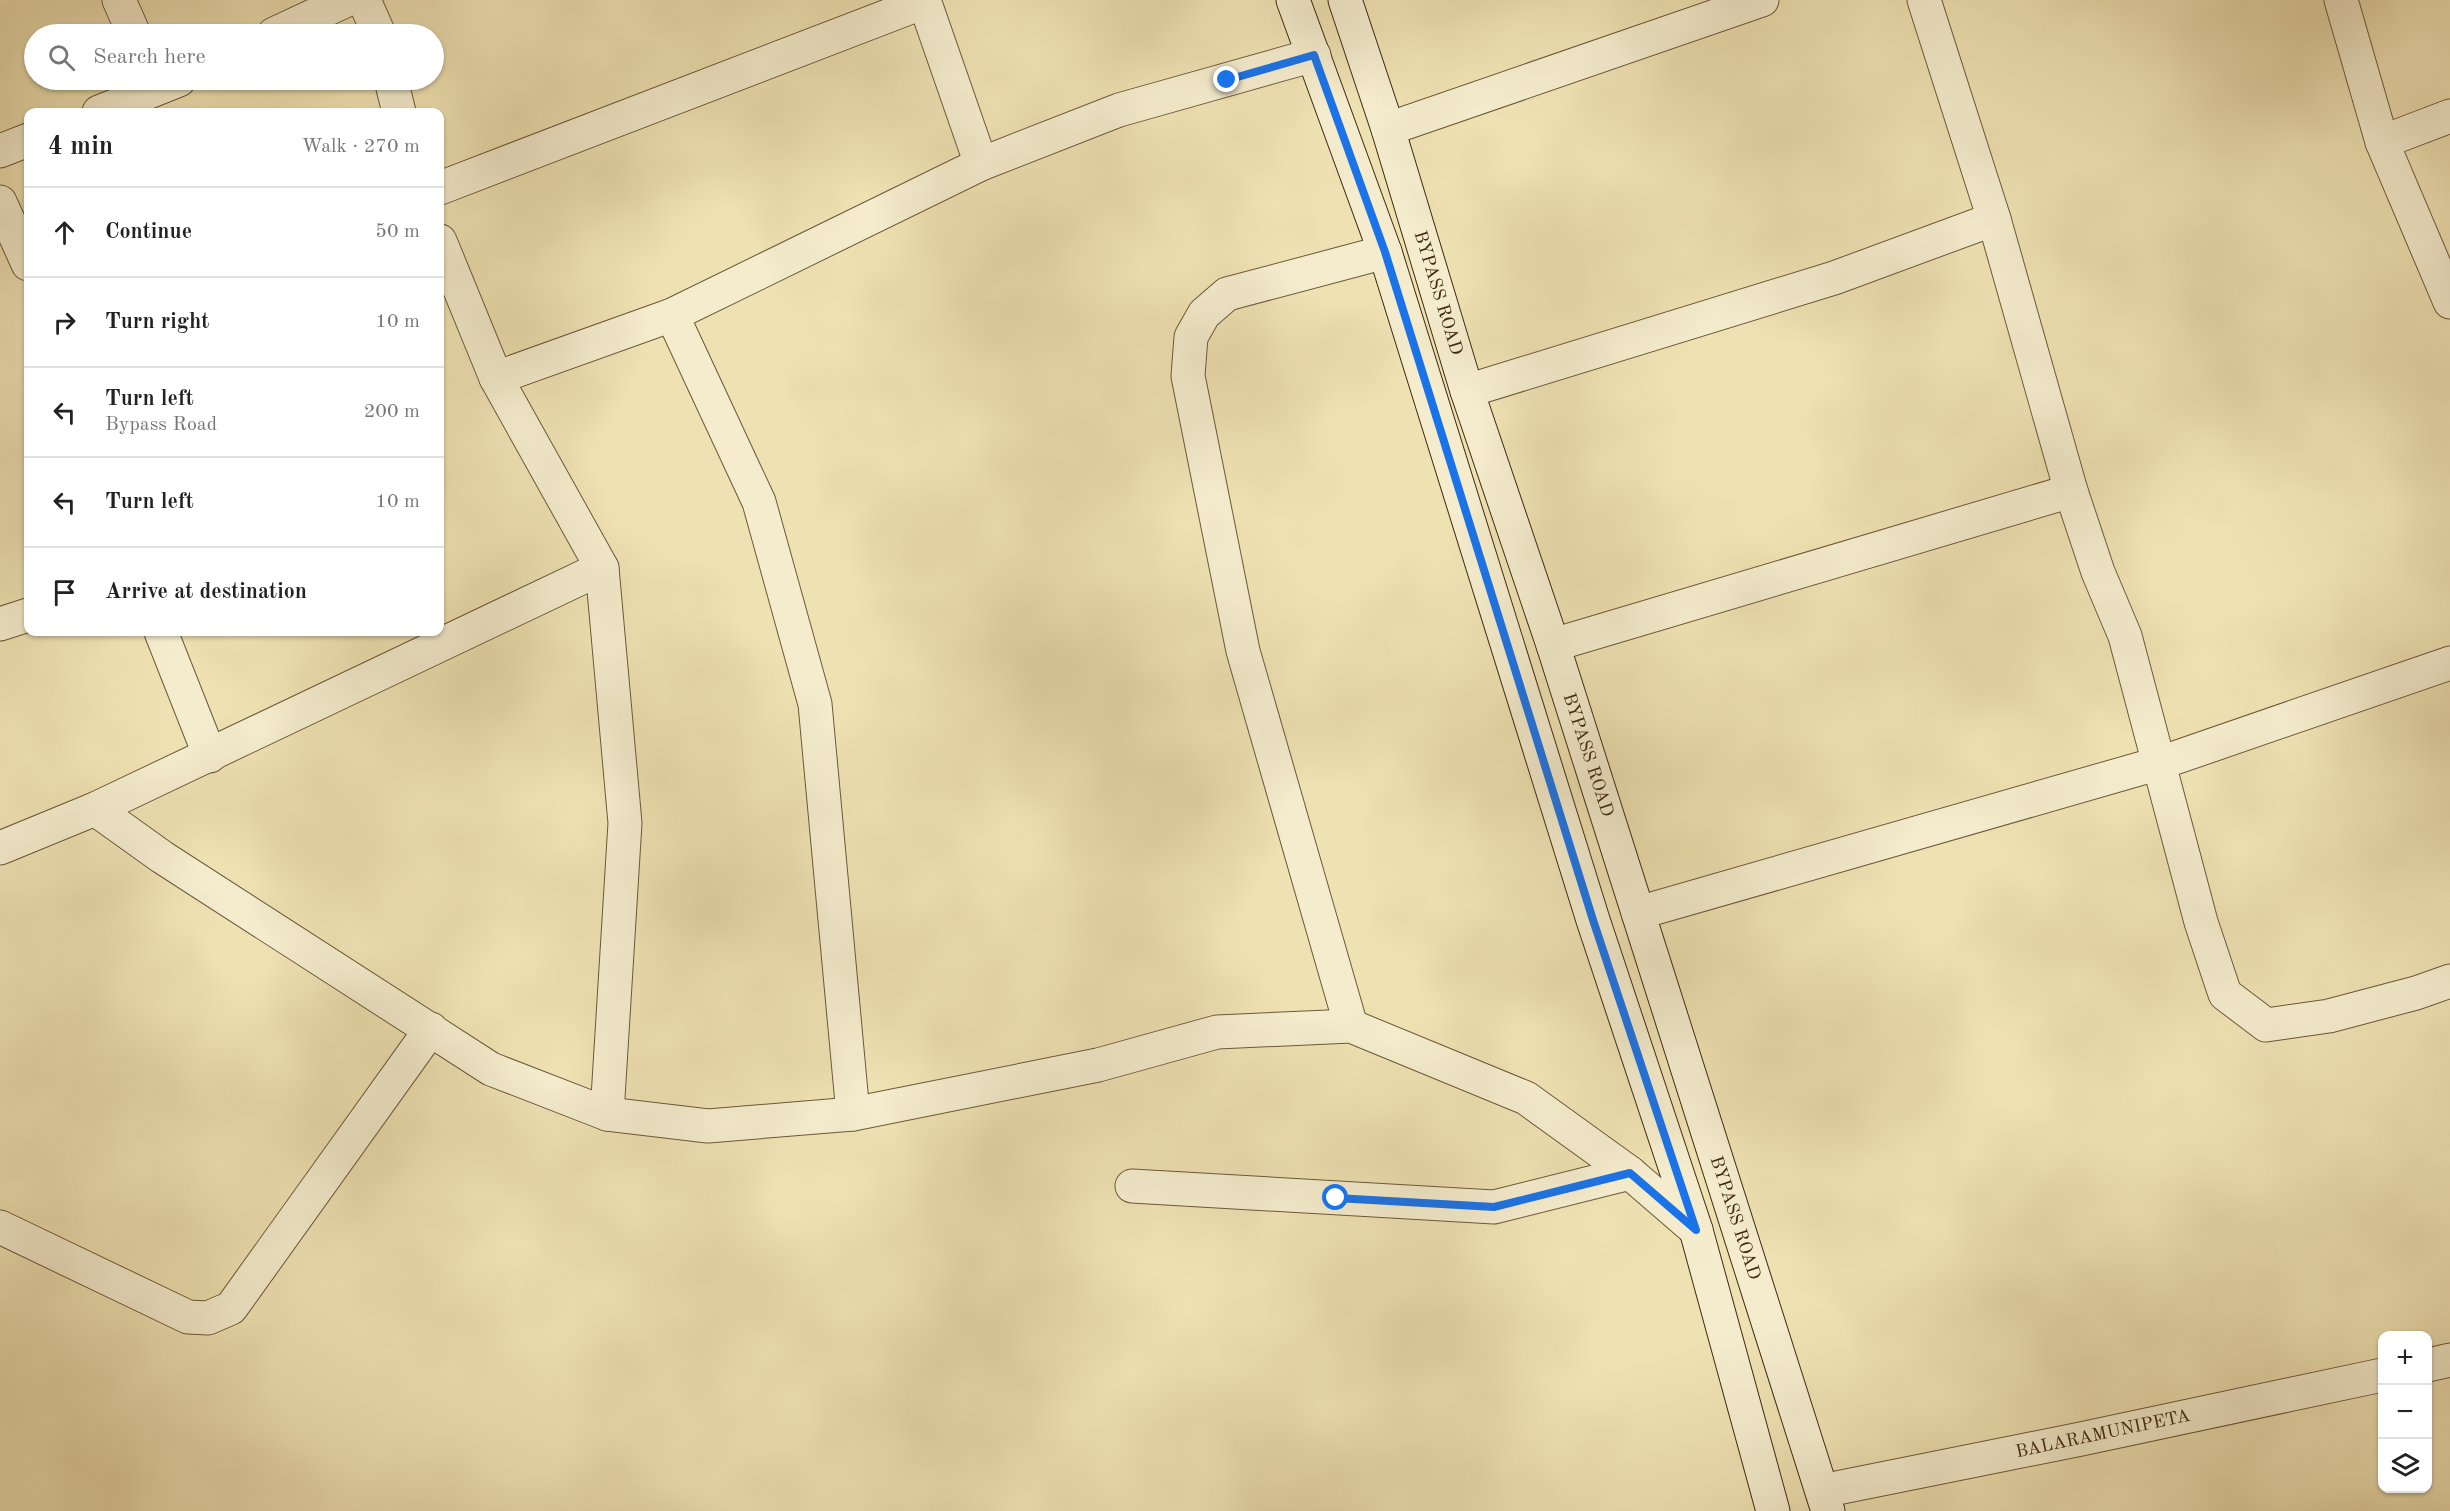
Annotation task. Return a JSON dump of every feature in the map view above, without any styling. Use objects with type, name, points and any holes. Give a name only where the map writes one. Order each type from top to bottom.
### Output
[{"type":"street","points":[[119,0],[130,24]]},
{"type":"street","points":[[295,24],[347,0]]},
{"type":"street","points":[[364,0],[375,24]]},
{"type":"street","points":[[1293,0],[1385,252],[1593,920],[1696,1230],[1766,1509]]},
{"type":"street","name":"BYPASS ROAD","points":[[1345,0],[1388,129],[1467,391],[1553,645],[1825,1501]]},
{"type":"street","points":[[1388,129],[1762,0]]},
{"type":"street","points":[[1924,0],[1994,219],[2071,491],[2098,572],[2125,636],[2201,922],[2225,994],[2266,1025],[2329,1016],[2416,993],[2450,981]]},
{"type":"street","points":[[2341,0],[2382,142],[2450,302]]},
{"type":"street","points":[[444,186],[924,1],[981,164]]},
{"type":"street","points":[[496,378],[672,315],[981,164],[1119,110],[1314,55]]},
{"type":"street","points":[[108,108],[148,90]]},
{"type":"street","points":[[394,90],[398,108]]},
{"type":"street","points":[[2382,142],[2450,116]]},
{"type":"street","points":[[0,152],[24,142]]},
{"type":"street","points":[[0,202],[24,255]]},
{"type":"street","points":[[1467,391],[1834,278],[1994,219]]},
{"type":"street","points":[[444,251],[496,378],[602,568],[625,823],[608,1114]]},
{"type":"street","points":[[1351,1026],[1243,651],[1188,376],[1191,337],[1204,314],[1227,294],[1385,252]]},
{"type":"street","points":[[672,315],[759,502],[815,704],[853,1114]]},
{"type":"street","points":[[1553,645],[2071,491]]},
{"type":"street","points":[[0,848],[95,809],[210,756],[602,568]]},
{"type":"street","points":[[0,624],[24,616]]},
{"type":"street","points":[[163,636],[210,756]]},
{"type":"street","points":[[1638,914],[2160,763],[2450,663]]},
{"type":"street","points":[[95,809],[162,857],[491,1069],[608,1114],[708,1126],[853,1114],[1098,1065],[1217,1032],[1351,1026],[1526,1098],[1630,1173],[1696,1230]]},
{"type":"street","points":[[0,1227],[188,1317],[208,1318],[231,1308],[430,1029]]},
{"type":"street","points":[[1132,1186],[1494,1207],[1630,1173]]},
{"type":"street","points":[[2432,1364],[2450,1360]]},
{"type":"street","name":"BALARAMUNIPETA","points":[[1825,1501],[2081,1439],[2378,1376]]},
{"type":"route","points":[[1227,80],[1314,55],[1385,252],[1593,920],[1696,1230],[1630,1173],[1494,1207],[1336,1198]]}]
